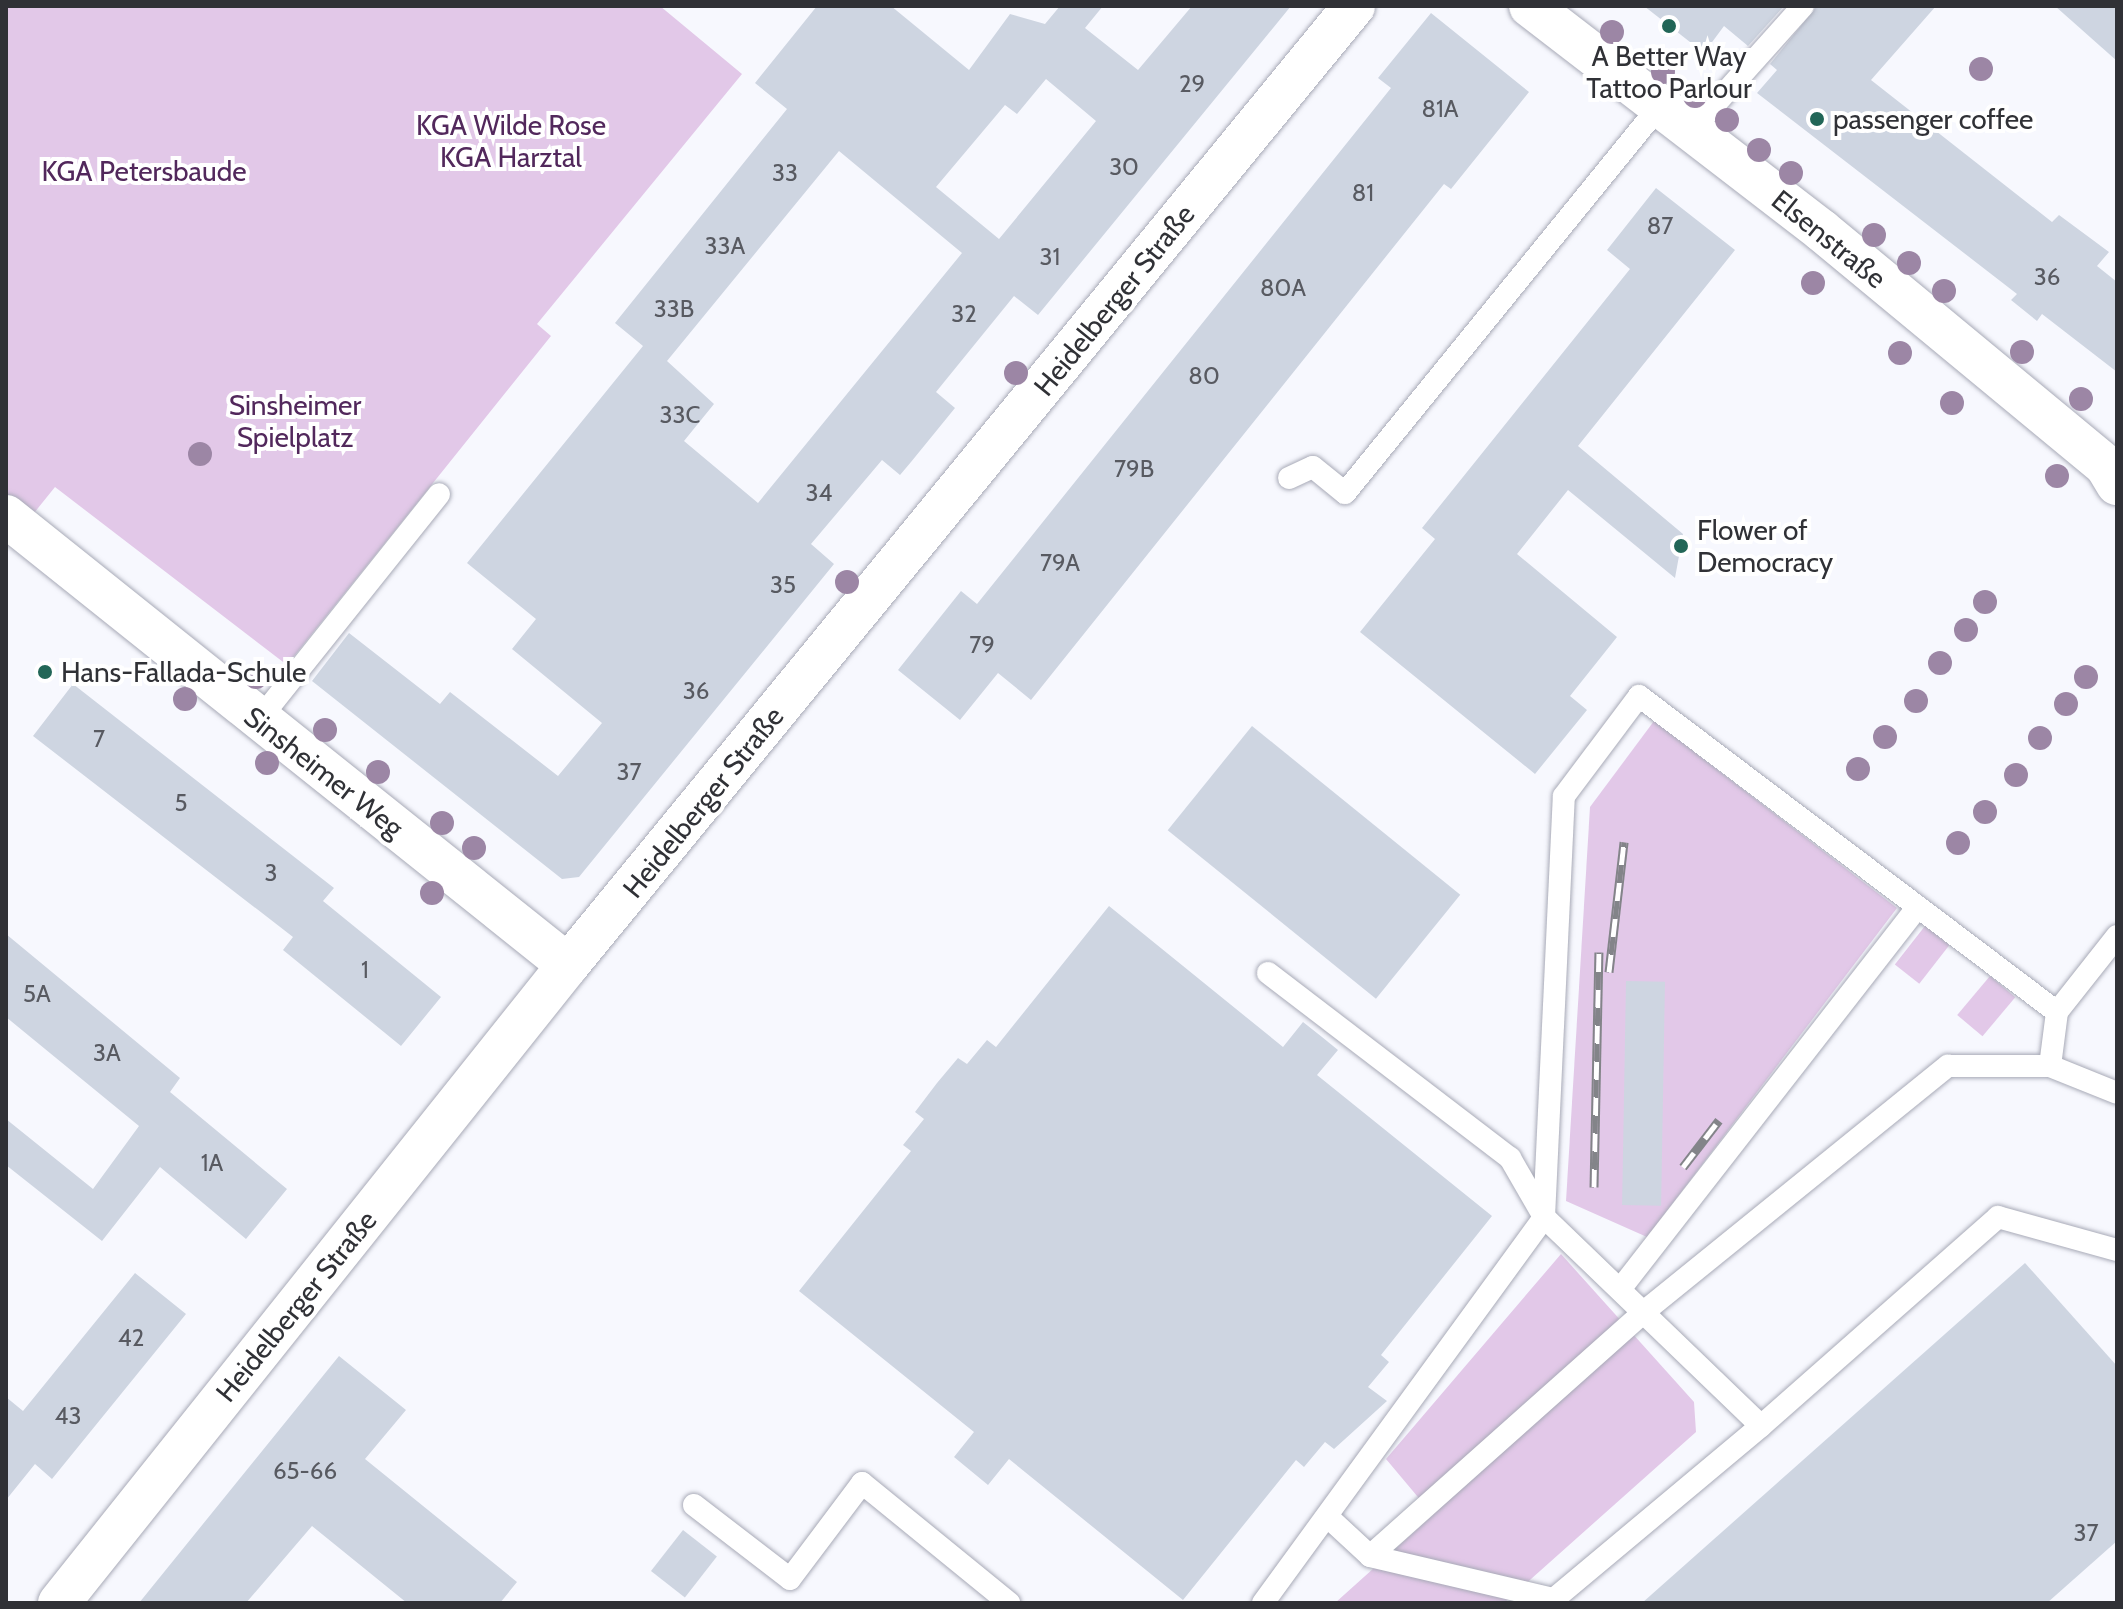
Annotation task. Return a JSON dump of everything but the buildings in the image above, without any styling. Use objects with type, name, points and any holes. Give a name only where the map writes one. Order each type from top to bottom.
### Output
[{"type":"street","name":"Heidelberger Straße","points":[[59,1603],[568,965],[1354,6]]},
{"type":"street","name":"Elsenstraße","points":[[1530,6],[1692,130],[2106,466],[2117,484]]},
{"type":"street","name":"Sinsheimer Weg","points":[[6,516],[72,566],[258,721],[568,965]]},
{"type":"lane","points":[[1692,130],[1803,6]]},
{"type":"lane","points":[[1289,478],[1313,467],[1345,493],[1660,105]]},
{"type":"lane","points":[[258,721],[439,494]]},
{"type":"lane","points":[[1263,1603],[1329,1518],[1544,1217],[1564,796],[1639,696],[2057,1012]]},
{"type":"lane","points":[[1621,1288],[1918,907]]},
{"type":"lane","points":[[2050,1066],[2057,1012],[2117,936]]},
{"type":"lane","points":[[1268,973],[1510,1158],[1544,1217],[1761,1426]]},
{"type":"lane","points":[[1370,1556],[1645,1311],[1948,1066],[2050,1066],[2117,1093]]},
{"type":"lane","points":[[1329,1518],[1370,1556],[1551,1601],[1761,1426],[1998,1217],[2117,1250]]},
{"type":"lane","points":[[694,1505],[790,1579],[862,1483],[1009,1603]]},
{"type":"green space","points":[[6,6],[660,6],[742,74],[537,324],[551,336],[287,665],[55,487],[30,518],[6,499]]},
{"type":"green space","points":[[1654,721],[1897,908],[1647,1237],[1566,1201],[1590,807]]},
{"type":"green space","points":[[1925,926],[1949,945],[1919,984],[1895,965]]},
{"type":"green space","points":[[1990,976],[2015,997],[1982,1036],[1957,1015]]},
{"type":"green space","points":[[1561,1254],[1694,1402],[1696,1432],[1504,1603],[1335,1603],[1433,1515],[1386,1459]]},
{"type":"railway","points":[[1609,972],[1624,842]]},
{"type":"railway","points":[[1594,1187],[1599,952]]},
{"type":"railway","points":[[1683,1167],[1719,1120]]},
{"type":"place","name":"A Better Way Tattoo Parlour","points":[[1669,26]]},
{"type":"place","name":"passenger coffee","points":[[1817,119]]},
{"type":"place","name":"Flower of Democracy","points":[[1681,546]]},
{"type":"place","name":"Hans-Fallada-Schule","points":[[45,672]]},
{"type":"park label","name":"KGA Wilde Rose KGA Harztal","points":[[511,141]]},
{"type":"park label","name":"KGA Petersbaude","points":[[144,171]]},
{"type":"park label","name":"Sinsheimer Spielplatz","points":[[295,421]]}]
